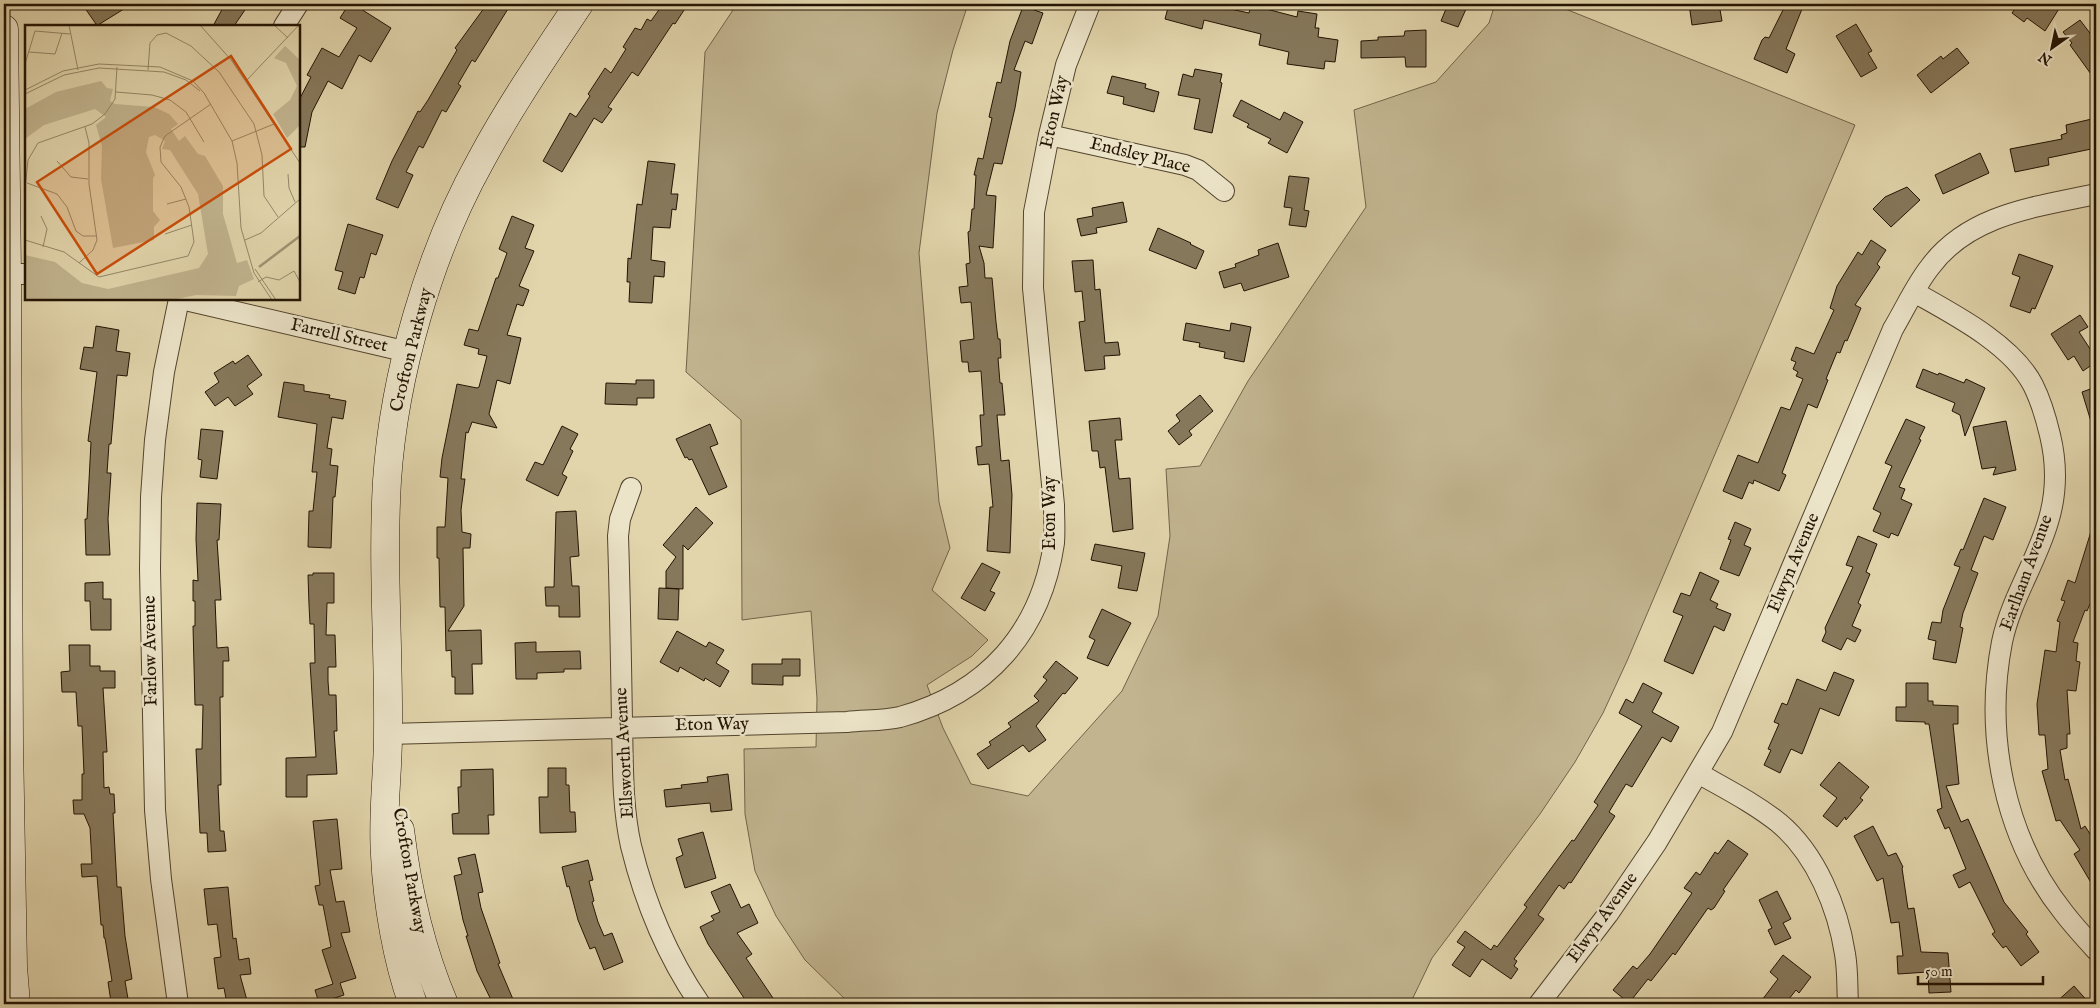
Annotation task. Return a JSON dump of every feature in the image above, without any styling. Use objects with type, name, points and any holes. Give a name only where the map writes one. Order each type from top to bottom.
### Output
[{"type":"street","points":[[285,25],[298,4]]},
{"type":"street","name":"Crofton Parkway","points":[[414,1004],[393,926],[384,853],[388,734],[385,544],[387,479],[395,418],[408,352],[432,271],[450,222],[477,166],[515,100],[579,4]]},
{"type":"street","name":"Eton Way","points":[[388,734],[847,722],[898,717],[935,705],[964,689],[993,668],[1018,639],[1038,603],[1048,575],[1054,540],[1054,505],[1033,288],[1034,212],[1049,135],[1066,65],[1090,4]]},
{"type":"street","points":[[4,30],[17,274],[6,744],[16,1004]]},
{"type":"street","name":"Endsley Place","points":[[1049,135],[1185,165],[1198,170],[1224,190]]},
{"type":"street","name":"Elwyn Avenue","points":[[1538,1004],[1608,914],[1641,866],[1722,732],[1893,329],[1930,266],[1951,243],[1982,224],[2014,212],[2096,194]]},
{"type":"street","name":"Earlham Avenue","points":[[1914,292],[1969,323],[1996,344],[2017,364],[2032,383],[2044,411],[2056,467],[2054,496],[2048,522],[2020,586],[2003,640],[1998,666],[1996,734],[2000,771],[2010,809],[2022,842],[2040,878],[2063,912],[2096,950]]},
{"type":"street","name":"Farlow Avenue","points":[[178,1004],[161,879],[155,810],[150,569],[151,497],[155,440],[164,372],[180,300]]},
{"type":"street","name":"Farrell Street","points":[[184,300],[408,352]]},
{"type":"street","name":"Ellsworth Avenue","points":[[631,488],[620,519],[618,536],[625,800],[631,844],[642,885],[659,933],[682,977],[700,1004]]},
{"type":"street","name":"Crofton Parkway","points":[[388,734],[402,853],[420,934],[444,1004]]},
{"type":"street","points":[[1698,773],[1757,807],[1781,825],[1802,848],[1813,865],[1830,900],[1841,932],[1846,956],[1848,1004]]},
{"type":"shaded area","points":[[737,4],[968,4],[953,50],[937,113],[919,253],[939,502],[950,548],[932,590],[988,640],[972,656],[927,685],[943,728],[971,784],[1028,796],[1122,691],[1158,616],[1170,536],[1166,469],[1200,466],[1248,381],[1366,207],[1354,110],[1436,82],[1489,23],[1495,4],[1553,4],[1855,125],[1627,661],[1603,713],[1575,762],[1540,814],[1432,958],[1410,1004],[850,1004],[805,960],[776,916],[755,871],[745,814],[744,749],[816,747],[817,699],[811,611],[742,620],[741,420],[686,372],[705,52]]},
{"type":"building","points":[[82,4],[132,4],[98,25]]},
{"type":"building","points":[[225,4],[249,4],[235,25],[214,25]]},
{"type":"building","points":[[349,4],[353,4],[391,28],[371,62],[359,55],[342,89],[328,81],[312,112],[305,147],[300,147],[300,98],[311,77],[307,75],[322,48],[339,57],[357,28],[340,18]]},
{"type":"building","points":[[487,4],[511,4],[475,62],[472,60],[458,84],[461,86],[446,112],[442,110],[423,148],[419,146],[406,172],[413,175],[398,208],[376,199],[392,161],[418,111],[420,112],[428,100],[457,50],[455,48]]},
{"type":"building","points":[[663,4],[688,4],[638,76],[632,72],[608,107],[612,109],[602,123],[594,118],[562,172],[543,161],[570,113],[576,117],[605,68],[611,73],[626,49],[623,47],[635,28],[641,30],[647,19],[651,21]]},
{"type":"building","points":[[1024,4],[1036,6],[1034,10],[1043,13],[1032,44],[1025,41],[1014,70],[1021,72],[1015,108],[1002,164],[994,163],[986,195],[996,196],[993,248],[979,246],[984,263],[985,278],[992,278],[998,339],[1000,339],[1001,358],[998,358],[1005,415],[997,415],[1001,461],[1009,460],[1012,495],[1010,553],[987,551],[990,507],[993,507],[989,464],[978,465],[976,447],[982,446],[980,415],[984,415],[981,371],[969,372],[968,362],[962,362],[960,341],[974,339],[971,302],[961,303],[959,287],[968,286],[966,264],[970,263],[968,232],[970,231],[972,209],[974,209],[976,175],[974,175],[978,158],[983,159],[992,118],[989,117],[997,82],[1001,83],[1010,41]]},
{"type":"building","points":[[1169,4],[1207,4],[1249,13],[1251,5],[1297,17],[1298,11],[1317,14],[1315,28],[1319,28],[1318,37],[1338,40],[1335,62],[1325,61],[1324,69],[1287,64],[1289,52],[1259,45],[1261,34],[1204,20],[1202,29],[1165,19]]},
{"type":"building","points":[[1448,4],[1458,4],[1466,9],[1458,27],[1441,21]]},
{"type":"building","points":[[1689,4],[1719,4],[1722,21],[1692,25]]},
{"type":"building","points":[[1786,4],[1802,9],[1786,49],[1795,54],[1787,73],[1754,59],[1762,40],[1765,37],[1769,38]]},
{"type":"building","points":[[2006,4],[2062,4],[2045,31],[2027,18],[2024,22],[2012,13],[2014,10]]},
{"type":"building","points":[[2080,20],[2096,41],[2096,81],[2063,32]]},
{"type":"building","points":[[1856,24],[1872,51],[1868,53],[1877,68],[1861,77],[1836,36]]},
{"type":"building","points":[[1426,30],[1426,67],[1406,67],[1405,57],[1361,58],[1361,41],[1378,40],[1378,37],[1404,36],[1405,31]]},
{"type":"building","points":[[1957,48],[1969,63],[1931,93],[1917,75],[1941,56],[1943,59]]},
{"type":"building","points":[[1195,69],[1222,74],[1220,82],[1222,83],[1212,133],[1194,129],[1200,99],[1178,95],[1183,74],[1193,77]]},
{"type":"building","points":[[1112,76],[1146,84],[1145,88],[1159,92],[1154,112],[1123,104],[1124,97],[1107,93]]},
{"type":"building","points":[[1241,100],[1280,120],[1284,112],[1303,122],[1287,153],[1268,143],[1271,139],[1247,127],[1249,124],[1233,116]]},
{"type":"building","points":[[2096,118],[2096,148],[2048,158],[2049,165],[2015,172],[2010,149],[2062,139],[2061,135],[2067,133],[2066,125]]},
{"type":"building","points":[[1980,153],[1989,173],[1943,194],[1935,175]]},
{"type":"building","points":[[648,161],[675,164],[671,194],[678,194],[676,210],[672,209],[670,228],[653,227],[651,260],[665,262],[664,277],[654,276],[652,303],[629,302],[630,282],[627,282],[628,258],[631,259],[637,204],[642,205]]},
{"type":"building","points":[[1289,176],[1309,178],[1304,210],[1309,211],[1306,227],[1289,225],[1292,208],[1284,207]]},
{"type":"building","points":[[1907,187],[1920,200],[1891,227],[1873,209],[1885,197]]},
{"type":"building","points":[[1123,202],[1127,222],[1096,228],[1097,233],[1081,236],[1077,219],[1093,216],[1092,208]]},
{"type":"building","points":[[512,216],[534,225],[525,248],[534,251],[519,286],[529,290],[523,306],[517,304],[507,335],[521,338],[510,384],[497,380],[489,414],[497,428],[472,422],[468,433],[466,432],[461,479],[465,479],[461,510],[462,532],[471,534],[470,548],[463,548],[464,606],[448,631],[481,630],[482,664],[472,664],[473,694],[455,694],[455,677],[452,677],[451,650],[446,651],[445,607],[440,607],[439,558],[437,558],[437,527],[445,527],[448,478],[440,477],[442,458],[457,384],[479,387],[487,356],[478,354],[479,349],[464,345],[469,329],[478,331],[496,278],[498,278],[507,253],[499,249]]},
{"type":"building","points":[[348,224],[383,235],[376,255],[371,253],[364,278],[360,277],[355,294],[338,289],[343,272],[335,270]]},
{"type":"building","points":[[1158,228],[1204,251],[1196,269],[1149,250]]},
{"type":"building","points":[[1871,240],[1886,250],[1877,264],[1880,267],[1855,305],[1861,308],[1847,341],[1845,340],[1840,353],[1837,352],[1817,408],[1808,404],[1782,473],[1786,475],[1779,491],[1754,480],[1753,484],[1749,482],[1742,499],[1723,491],[1738,455],[1758,463],[1781,407],[1790,410],[1803,379],[1796,376],[1798,372],[1793,369],[1796,362],[1791,360],[1796,347],[1814,354],[1834,310],[1830,308],[1837,286],[1858,252],[1862,255]]},
{"type":"building","points":[[1278,243],[1289,277],[1244,291],[1241,283],[1224,288],[1219,272],[1236,267],[1235,264],[1259,255],[1258,250]]},
{"type":"building","points":[[2019,254],[2053,266],[2035,309],[2032,308],[2030,313],[2010,306],[2020,277],[2012,274]]},
{"type":"building","points":[[1093,260],[1095,290],[1100,289],[1105,343],[1118,342],[1120,355],[1104,356],[1105,369],[1085,371],[1079,322],[1085,321],[1082,291],[1075,292],[1072,261]]},
{"type":"building","points":[[2080,315],[2088,327],[2079,332],[2096,358],[2096,362],[2083,371],[2074,356],[2068,360],[2051,334]]},
{"type":"building","points":[[1186,323],[1230,331],[1231,323],[1251,327],[1244,362],[1224,358],[1225,352],[1199,347],[1200,343],[1183,340]]},
{"type":"building","points":[[96,326],[119,330],[116,351],[130,353],[127,376],[117,375],[111,444],[109,444],[107,473],[111,473],[108,519],[110,555],[86,555],[85,519],[87,519],[91,442],[88,441],[97,372],[80,369],[84,347],[93,348]]},
{"type":"building","points":[[248,355],[262,375],[247,386],[253,394],[235,406],[228,397],[215,406],[205,392],[219,382],[214,373],[233,361],[235,364]]},
{"type":"building","points":[[1923,369],[1964,383],[1966,379],[1985,388],[1965,436],[1960,415],[1952,411],[1955,403],[1916,387]]},
{"type":"building","points":[[636,380],[654,380],[654,398],[637,398],[637,405],[605,404],[606,383],[636,384]]},
{"type":"building","points":[[284,382],[304,385],[304,391],[330,395],[329,398],[346,401],[343,419],[332,417],[327,448],[332,449],[330,465],[338,466],[335,497],[333,497],[331,548],[308,547],[309,511],[313,511],[317,472],[312,472],[317,424],[278,417]]},
{"type":"building","points":[[2096,387],[2096,427],[2093,428],[2082,392]]},
{"type":"building","points":[[1200,395],[1213,411],[1189,431],[1192,435],[1179,445],[1168,431],[1180,421],[1176,415]]},
{"type":"building","points":[[1120,418],[1122,440],[1115,440],[1119,479],[1130,478],[1133,529],[1113,532],[1105,467],[1100,468],[1098,451],[1092,451],[1089,421]]},
{"type":"building","points":[[1906,419],[1925,427],[1899,487],[1905,489],[1901,499],[1912,504],[1898,536],[1891,533],[1889,538],[1873,531],[1881,513],[1873,509],[1892,466],[1885,463]]},
{"type":"building","points":[[2006,421],[2016,470],[1993,475],[1996,467],[1982,469],[1973,427]]},
{"type":"building","points":[[710,424],[718,444],[710,447],[727,487],[709,495],[692,459],[685,458],[676,439]]},
{"type":"building","points":[[562,426],[578,434],[570,449],[573,451],[562,474],[567,477],[558,496],[526,480],[535,462],[543,465]]},
{"type":"building","points":[[201,429],[223,431],[217,479],[200,477],[202,460],[198,459]]},
{"type":"building","points":[[1984,498],[2006,507],[1993,540],[1984,536],[1971,570],[1978,573],[1963,613],[1960,627],[1963,628],[1956,663],[1933,659],[1936,641],[1928,639],[1932,622],[1941,623],[1943,610],[1960,567],[1954,565],[1961,549],[1963,550]]},
{"type":"building","points":[[197,503],[221,504],[219,540],[217,540],[221,600],[215,600],[217,648],[228,647],[229,661],[223,661],[223,697],[220,697],[221,785],[218,785],[220,831],[224,831],[226,851],[208,852],[207,833],[200,833],[196,749],[202,749],[203,705],[195,705],[193,626],[195,626],[195,601],[193,601],[193,580],[198,581]]},
{"type":"building","points":[[696,507],[713,523],[688,550],[683,545],[683,589],[666,588],[666,571],[676,557],[663,545]]},
{"type":"building","points":[[576,511],[579,556],[570,557],[572,586],[579,586],[580,617],[559,617],[559,606],[546,606],[545,587],[554,587],[556,512]]},
{"type":"building","points":[[1735,522],[1751,529],[1744,545],[1751,548],[1739,576],[1720,569],[1731,540],[1728,539]]},
{"type":"building","points":[[2093,525],[2096,526],[2096,607],[2090,604],[2087,611],[2085,610],[2073,642],[2078,643],[2076,661],[2080,662],[2076,691],[2067,690],[2070,734],[2067,734],[2067,748],[2060,750],[2065,780],[2068,779],[2081,829],[2085,826],[2095,842],[2091,844],[2096,853],[2096,891],[2074,854],[2080,850],[2060,820],[2056,821],[2042,771],[2048,769],[2045,735],[2039,735],[2037,704],[2045,650],[2056,652],[2060,622],[2057,621],[2065,601],[2061,600],[2068,580],[2075,583]]},
{"type":"building","points":[[1858,536],[1877,544],[1866,572],[1870,574],[1858,603],[1861,605],[1852,626],[1861,630],[1855,642],[1847,638],[1841,650],[1822,641],[1826,632],[1825,628],[1853,567],[1846,565]]},
{"type":"building","points":[[1095,544],[1145,553],[1137,591],[1118,588],[1122,566],[1091,560]]},
{"type":"building","points":[[982,563],[1000,572],[990,591],[995,593],[985,611],[961,598]]},
{"type":"building","points":[[1700,572],[1719,581],[1710,600],[1718,604],[1716,608],[1731,614],[1724,631],[1714,626],[1693,674],[1664,661],[1683,616],[1673,612],[1681,593],[1690,596]]},
{"type":"building","points":[[313,573],[334,573],[334,603],[327,603],[326,635],[335,635],[336,667],[328,667],[328,681],[329,695],[336,695],[337,731],[334,731],[337,774],[307,775],[307,797],[286,797],[286,758],[316,757],[310,663],[315,663],[314,624],[310,624],[308,575],[313,575]]},
{"type":"building","points":[[103,582],[103,599],[111,599],[111,630],[91,630],[90,601],[85,601],[85,583]]},
{"type":"building","points":[[659,588],[679,589],[678,620],[658,619]]},
{"type":"building","points":[[1102,609],[1131,623],[1108,666],[1087,658],[1095,640],[1089,637]]},
{"type":"building","points":[[677,631],[706,647],[709,642],[724,650],[716,663],[729,671],[720,687],[705,678],[704,681],[680,667],[678,672],[660,662]]},
{"type":"building","points":[[536,642],[536,652],[580,651],[581,669],[564,669],[564,672],[537,673],[537,679],[516,679],[515,643]]},
{"type":"building","points":[[69,645],[90,645],[90,666],[100,666],[100,671],[115,671],[115,688],[103,688],[107,752],[103,752],[104,788],[109,787],[110,794],[114,794],[115,813],[113,813],[117,887],[121,887],[125,936],[132,979],[125,981],[128,999],[111,1002],[108,982],[112,981],[103,925],[101,925],[97,876],[82,877],[81,864],[92,864],[90,828],[84,814],[74,814],[73,800],[82,800],[82,774],[84,774],[82,726],[78,726],[76,692],[62,692],[61,672],[70,671]]},
{"type":"building","points":[[782,659],[800,659],[800,676],[783,676],[783,685],[752,684],[752,664],[782,664]]},
{"type":"building","points":[[1056,661],[1078,678],[1036,726],[1046,740],[1029,752],[1023,745],[988,769],[977,754],[991,745],[989,742],[1011,727],[1008,723],[1039,701],[1034,696],[1047,680],[1043,677]]},
{"type":"building","points":[[1834,672],[1854,680],[1839,716],[1820,708],[1802,754],[1791,749],[1780,773],[1764,765],[1771,750],[1768,749],[1779,724],[1774,722],[1782,703],[1787,705],[1797,679],[1826,691]]},
{"type":"building","points":[[1643,683],[1662,693],[1652,712],[1679,727],[1671,742],[1662,737],[1632,787],[1626,784],[1609,812],[1615,816],[1571,883],[1569,882],[1564,889],[1559,885],[1538,915],[1544,919],[1514,959],[1517,961],[1514,966],[1518,969],[1511,979],[1482,959],[1470,977],[1452,965],[1465,947],[1457,942],[1465,931],[1491,950],[1494,945],[1497,947],[1527,907],[1524,905],[1572,840],[1574,841],[1598,805],[1594,802],[1642,726],[1619,713],[1626,699],[1633,703]]},
{"type":"building","points":[[1906,683],[1928,683],[1928,701],[1933,701],[1933,705],[1958,706],[1958,724],[1953,724],[1959,784],[1946,786],[1961,822],[1968,819],[2004,902],[2028,932],[2026,934],[2039,952],[2021,966],[2006,946],[2003,948],[1992,934],[1995,932],[1970,882],[1959,888],[1953,875],[1966,869],[1949,827],[1945,829],[1937,810],[1942,808],[1929,724],[1925,724],[1925,722],[1896,721],[1896,707],[1906,707]]},
{"type":"building","points":[[1839,762],[1869,787],[1860,798],[1863,800],[1846,820],[1845,817],[1837,827],[1823,816],[1837,798],[1820,785]]},
{"type":"building","points":[[548,768],[566,768],[566,785],[569,785],[570,812],[575,812],[576,832],[540,833],[539,797],[548,797]]},
{"type":"building","points":[[493,769],[494,815],[488,815],[489,834],[453,834],[452,814],[459,813],[458,787],[461,787],[461,770]]},
{"type":"building","points":[[728,774],[732,810],[711,812],[710,803],[666,807],[664,790],[682,788],[681,785],[708,782],[707,777]]},
{"type":"building","points":[[337,819],[342,869],[330,870],[336,902],[344,901],[350,932],[341,933],[356,978],[340,983],[344,995],[319,1003],[315,990],[333,984],[322,950],[331,947],[323,905],[319,905],[315,886],[320,885],[313,821]]},
{"type":"building","points":[[1873,826],[1888,856],[1896,853],[1903,867],[1908,909],[1914,908],[1921,952],[1948,953],[1951,992],[1929,993],[1928,972],[1898,974],[1897,956],[1903,956],[1899,922],[1891,923],[1883,878],[1877,881],[1854,836]]},
{"type":"building","points":[[703,832],[716,878],[685,888],[676,858],[683,855],[678,839]]},
{"type":"building","points":[[1728,840],[1748,854],[1723,890],[1725,891],[1714,908],[1711,910],[1708,908],[1675,955],[1673,953],[1651,981],[1648,979],[1629,1003],[1613,990],[1633,966],[1637,969],[1650,954],[1692,893],[1684,888],[1696,872],[1700,875],[1715,852],[1718,854]]},
{"type":"building","points":[[475,854],[483,892],[478,893],[481,908],[500,963],[498,964],[515,1004],[493,1004],[477,971],[466,936],[468,936],[454,876],[462,874],[458,858]]},
{"type":"building","points":[[588,860],[593,880],[589,881],[594,901],[592,902],[598,922],[604,936],[612,933],[623,962],[604,970],[595,947],[590,949],[578,920],[562,867]]},
{"type":"building","points":[[730,884],[741,908],[749,904],[758,923],[737,933],[752,954],[746,958],[777,1004],[748,1004],[708,944],[700,927],[714,920],[711,916],[720,912],[711,892]]},
{"type":"building","points":[[228,887],[233,939],[236,938],[239,960],[249,958],[251,974],[240,975],[248,1004],[227,1004],[224,988],[218,989],[214,958],[221,957],[217,924],[208,925],[204,889]]},
{"type":"building","points":[[1777,891],[1791,919],[1783,923],[1791,938],[1775,945],[1768,930],[1772,928],[1759,900]]},
{"type":"building","points":[[1783,955],[1811,977],[1799,993],[1796,990],[1785,1004],[1759,1004],[1778,979],[1770,972]]},
{"type":"building","points":[[2074,986],[2090,1004],[2054,1004]]}]
